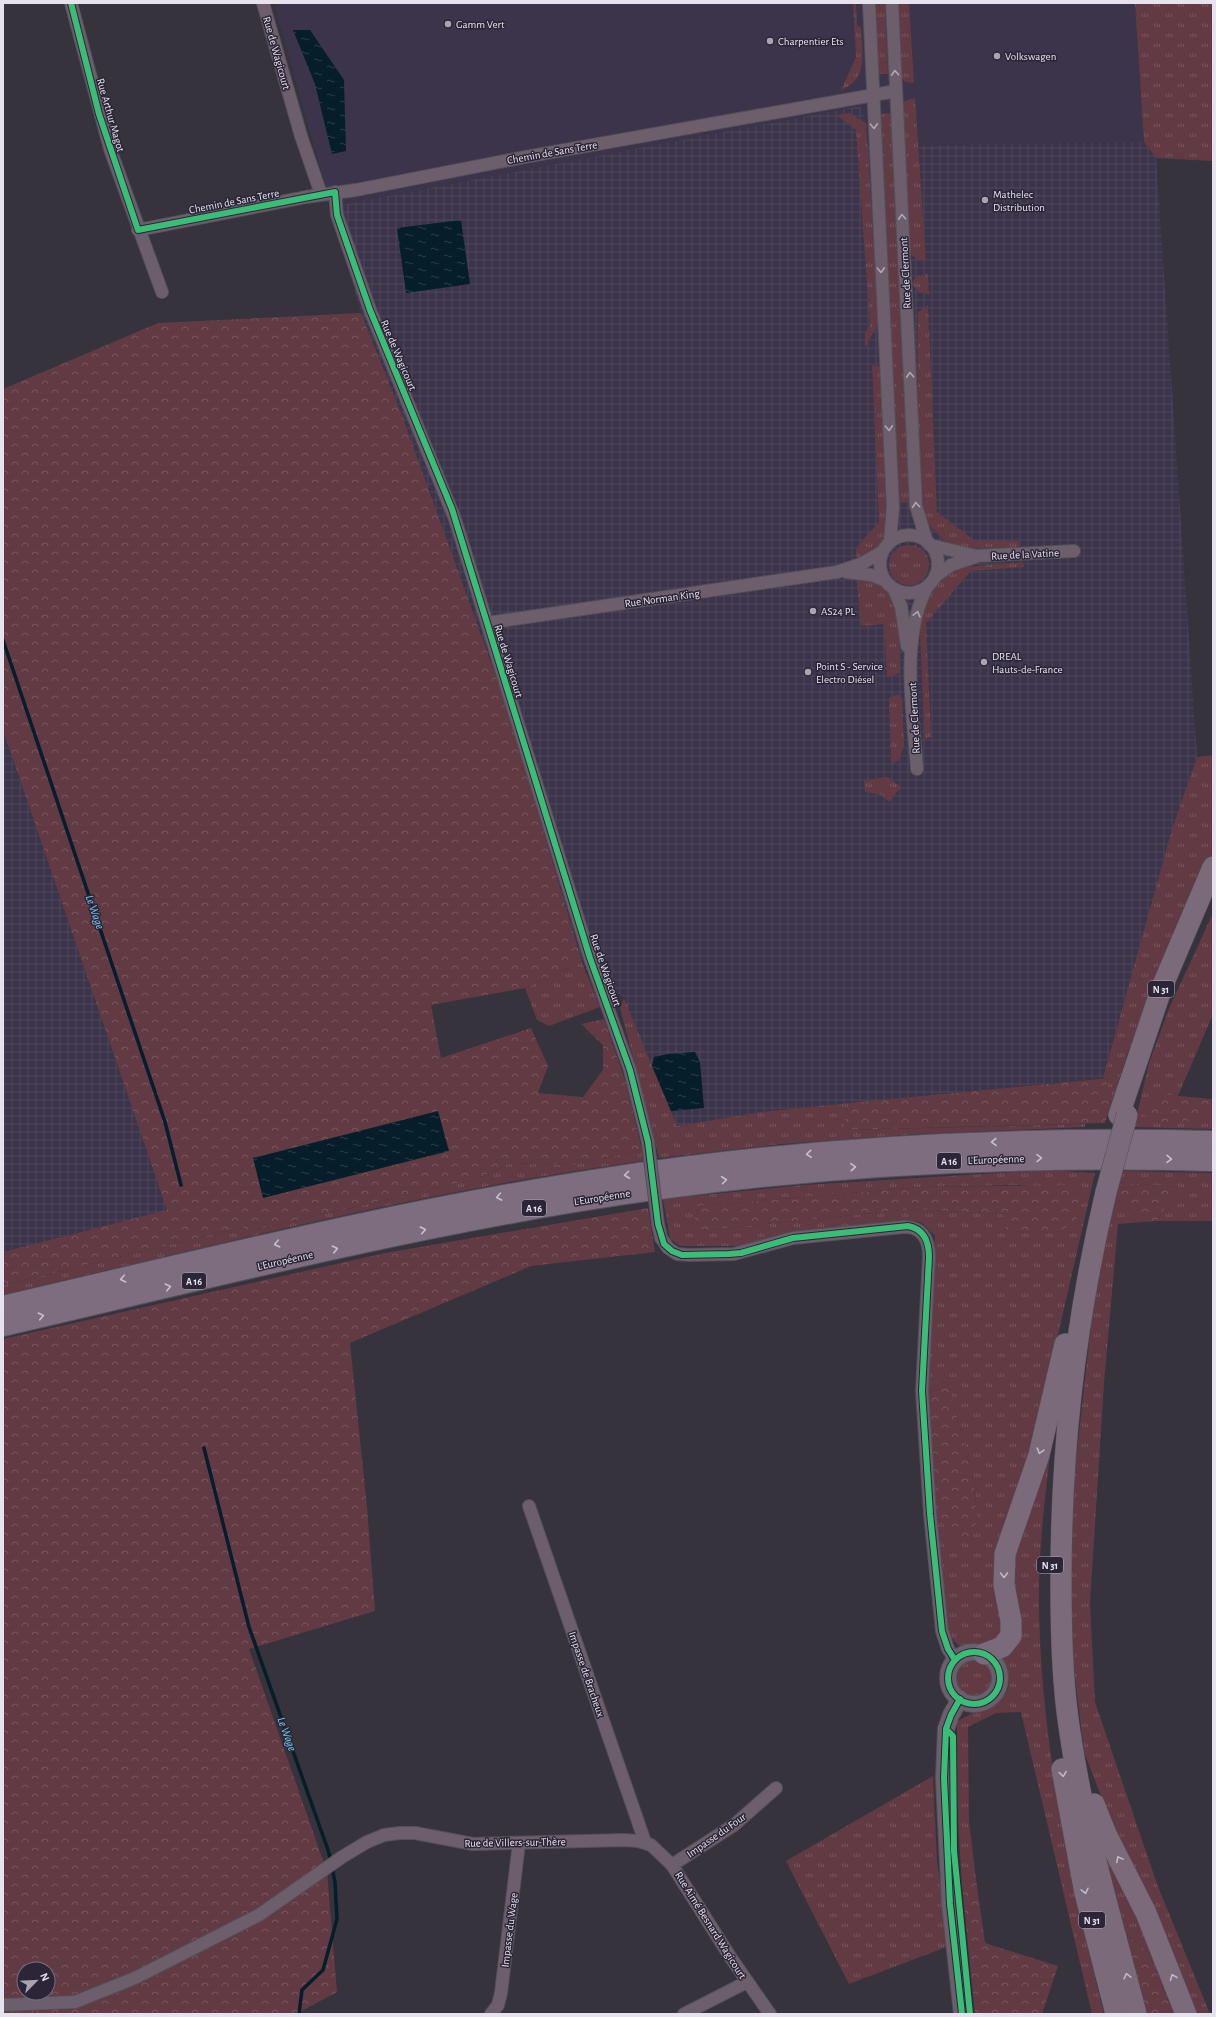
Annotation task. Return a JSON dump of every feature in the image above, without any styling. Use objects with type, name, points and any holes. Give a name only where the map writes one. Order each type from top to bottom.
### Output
[{"type":"highway","name":"N 31","points":[[1116,2014],[1085,1893],[1059,1750],[1051,1662],[1049,1575],[1052,1496],[1064,1375],[1074,1304],[1102,1192],[1123,1115],[1162,987],[1213,866]]},
{"type":"highway","name":"N 31","points":[[1123,1115],[1180,963],[1213,887]]},
{"type":"highway","name":"L'Européenne","points":[[3,1307],[416,1214],[548,1188],[684,1168],[782,1156],[945,1144],[1065,1140],[1213,1142]]},
{"type":"highway","name":"L'Européenne","points":[[3,1325],[288,1259],[456,1223],[573,1201],[685,1185],[825,1170],[952,1161],[1092,1158],[1213,1160]]},
{"type":"highway","name":"N 31","points":[[1102,1192],[1086,1284],[1069,1414],[1062,1515],[1062,1638],[1066,1704],[1082,1799],[1136,2014]]},
{"type":"highway","points":[[984,1654],[1002,1647],[1011,1636],[1011,1621],[1003,1575],[1005,1554],[1042,1444],[1074,1304]]},
{"type":"highway","points":[[1062,1638],[1068,1664],[1080,1751],[1092,1800],[1106,1834],[1146,1913],[1186,2014]]},
{"type":"street","name":"Rue Arthur Magot","points":[[71,3],[99,114],[138,230],[162,292]]},
{"type":"street","name":"Rue de Wagicourt","points":[[263,3],[301,136],[321,194]]},
{"type":"street","points":[[868,3],[893,507],[890,542]]},
{"type":"street","name":"Rue de Clermont","points":[[892,3],[916,506],[929,543]]},
{"type":"street","name":"Chemin de Sans Terre","points":[[138,230],[321,194],[896,91]]},
{"type":"street","name":"Rue de Wagicourt","points":[[335,192],[336,215],[370,310],[450,502],[590,958],[630,1070],[648,1142],[661,1238],[668,1248],[677,1254],[734,1254],[793,1238],[903,1227],[918,1229],[924,1236],[928,1245],[929,1257],[922,1381],[929,1492],[942,1631],[948,1649],[955,1660]]},
{"type":"street","points":[[908,535],[917,536],[929,543],[937,559],[936,576],[927,587],[913,593],[905,593],[894,589],[884,580],[880,569],[882,552],[890,542],[900,536],[908,535]]},
{"type":"street","name":"Rue de la Vatine","points":[[929,543],[976,556]]},
{"type":"street","name":"Rue de la Vatine","points":[[936,576],[952,565],[976,556],[1074,551]]},
{"type":"street","name":"Rue Norman King","points":[[487,623],[837,572],[861,564],[882,552]]},
{"type":"street","name":"Rue Norman King","points":[[837,572],[866,574],[884,580]]},
{"type":"street","name":"Rue de Clermont","points":[[911,666],[915,624],[920,604],[927,587]]},
{"type":"street","name":"Rue de Clermont","points":[[894,589],[901,606],[911,666],[917,769]]},
{"type":"street","name":"Impasse de Bracheux","points":[[529,1506],[645,1842]]},
{"type":"street","points":[[971,1652],[984,1654],[995,1662],[999,1670],[1000,1679],[998,1688],[990,1699],[981,1703],[972,1704],[960,1699],[951,1689],[949,1672],[955,1660],[971,1652]]},
{"type":"street","points":[[960,1699],[951,1715],[946,1729],[944,1778],[950,1897],[962,2014]]},
{"type":"street","name":"Impasse du Four","points":[[672,1865],[734,1825],[776,1788]]},
{"type":"street","name":"Rue de Villers-sur-Thère","points":[[3,2005],[56,2004],[83,2000],[127,1982],[259,1915],[342,1857],[375,1838],[400,1833],[424,1834],[466,1844],[624,1840],[645,1842]]},
{"type":"street","name":"Rue Aimé Besnard Wagicourt","points":[[645,1842],[658,1850],[672,1865],[747,1982],[770,2014]]},
{"type":"street","name":"Impasse du Wage","points":[[491,2014],[498,2005],[501,1993],[519,1843]]},
{"type":"street","points":[[684,2014],[747,1982]]},
{"type":"shaded area","points":[[274,3],[1135,3],[1144,142],[867,146],[866,123],[860,106],[331,207]]},
{"type":"shaded area","points":[[860,106],[866,123],[867,146],[1144,142],[1156,158],[1197,757],[1172,829],[1103,1078],[761,1112],[677,1126],[624,998],[582,962],[506,704],[401,413],[361,313],[331,207]]},
{"type":"shaded area","points":[[3,730],[167,1210],[3,1255]]},
{"type":"green space","points":[[853,3],[856,3],[857,25],[861,28],[862,64],[856,79],[850,85],[841,90],[856,57]]},
{"type":"green space","points":[[873,3],[885,3],[888,74],[876,74]]},
{"type":"green space","points":[[898,3],[909,3],[914,83],[905,82],[902,78]]},
{"type":"green space","points":[[1135,3],[1213,3],[1213,161],[1156,158],[1144,142]]},
{"type":"green space","points":[[915,98],[926,261],[919,260],[910,254],[902,105],[905,101]]},
{"type":"green space","points":[[849,113],[866,123],[879,323],[865,347],[865,332],[870,326],[856,130],[837,115]]},
{"type":"green space","points":[[891,113],[912,502],[898,503],[878,114]]},
{"type":"green space","points":[[928,274],[929,294],[920,293],[913,285],[913,281],[917,276]]},
{"type":"green space","points":[[928,305],[937,512],[974,540],[1020,541],[1019,547],[961,548],[946,542],[926,522],[922,510],[917,439],[918,312]]},
{"type":"green space","points":[[361,313],[401,413],[506,704],[582,962],[525,988],[431,1005],[441,1058],[531,1028],[548,1066],[538,1093],[583,1097],[603,1070],[603,1045],[581,1024],[604,1019],[626,1083],[642,1150],[572,1165],[510,1163],[477,1179],[250,1231],[243,1227],[3,1285],[3,1252],[167,1210],[3,730],[3,389],[158,323]]},
{"type":"green space","points":[[872,365],[880,367],[887,509],[886,528],[883,541],[879,546],[867,556],[857,561],[856,548],[879,522]]},
{"type":"green space","points":[[909,545],[917,547],[923,551],[927,557],[929,565],[927,573],[923,579],[917,583],[909,585],[901,583],[895,579],[891,573],[889,565],[891,557],[895,551],[901,547]]},
{"type":"green space","points":[[1023,562],[1024,567],[971,571],[926,623],[931,737],[925,739],[920,634],[922,610],[932,589],[955,568]]},
{"type":"green space","points":[[856,574],[874,581],[883,587],[894,605],[899,627],[900,673],[887,677],[884,624],[861,626]]},
{"type":"green space","points":[[898,694],[902,698],[904,746],[899,760],[891,764],[889,698]]},
{"type":"green space","points":[[1213,755],[1213,856],[1128,1052],[1116,1090],[1106,1090],[1109,1078],[1103,1078],[1172,829],[1197,757]]},
{"type":"green space","points":[[888,777],[901,787],[889,802],[882,795],[865,792],[864,780]]},
{"type":"green space","points":[[1213,913],[1213,1014],[1178,1096],[1158,1094],[1208,1115],[1213,1096],[1213,1129],[1134,1127],[1149,1063],[1168,1011]]},
{"type":"green space","points":[[582,962],[600,1007],[549,1026],[537,1020],[525,988]]},
{"type":"green space","points":[[624,998],[677,1126],[761,1112],[849,1103],[844,1130],[1085,1124],[1085,1127],[918,1134],[782,1144],[659,1158],[620,1008]]},
{"type":"green space","points":[[1109,1078],[1106,1089],[1116,1090],[1105,1123],[843,1130],[849,1103]]},
{"type":"green space","points":[[1158,1094],[1212,1099],[1208,1115],[1195,1121],[1152,1122],[1143,1114]]},
{"type":"green space","points":[[642,1150],[643,1161],[562,1173],[402,1203],[242,1238],[3,1295],[3,1285],[243,1227],[250,1231],[477,1179],[510,1163],[572,1165]]},
{"type":"green space","points":[[1048,1170],[1095,1173],[1058,1335],[1043,1413],[1029,1470],[1002,1636],[986,1646],[959,1646],[950,1636],[947,1626],[935,1507],[977,1522],[974,1482],[948,1383],[938,1381],[929,1395],[926,1364],[935,1236],[921,1222],[912,1221],[779,1235],[740,1246],[681,1246],[670,1239],[663,1199],[804,1185]],"holes":[[[1022,1185],[1003,1214],[912,1209],[697,1231],[692,1225],[699,1206],[921,1187]]]},
{"type":"green space","points":[[1119,1171],[1213,1173],[1213,1221],[1157,1221],[1176,1187],[1114,1182]]},
{"type":"green space","points":[[1114,1182],[1177,1187],[1157,1221],[1143,1222],[1111,1194]]},
{"type":"green space","points":[[1079,1185],[1077,1218],[1061,1232],[1006,1230],[1003,1214],[912,1209],[697,1231],[692,1225],[699,1206],[921,1187]]},
{"type":"green space","points":[[1111,1194],[1143,1222],[1118,1224],[1104,1383],[1090,1603],[1095,1702],[1157,1884],[1210,2014],[1190,2014],[1118,1840],[1084,1752],[1074,1668],[1070,1600],[1073,1487],[1096,1280]]},
{"type":"green space","points":[[648,1208],[655,1252],[531,1266],[350,1343],[367,1507],[375,1611],[249,1649],[327,1872],[337,1992],[296,2014],[3,2014],[3,1339],[385,1253]]},
{"type":"green space","points":[[938,1381],[948,1383],[974,1482],[977,1522],[968,1540],[950,1538],[935,1507],[929,1395]]},
{"type":"green space","points":[[1053,1430],[1043,1518],[1039,1585],[1041,1659],[1045,1710],[1069,1863],[1104,2014],[1092,2014],[1021,1712],[996,1713],[968,1727],[969,1821],[976,1879],[962,1885],[957,1804],[957,1722],[1000,1699],[1006,1692],[1009,1683],[1007,1672],[998,1657],[1009,1560]]},
{"type":"green space","points":[[971,1659],[979,1659],[986,1662],[991,1667],[994,1678],[991,1689],[986,1694],[979,1697],[971,1697],[964,1694],[959,1689],[956,1682],[956,1674],[959,1667],[964,1662]]},
{"type":"green space","points":[[933,1776],[937,1861],[949,1946],[849,1984],[786,1861]]},
{"type":"green space","points":[[1098,1842],[1105,1844],[1178,2014],[1171,2014],[1170,2005],[1147,1951],[1125,1934]]},
{"type":"green space","points":[[976,1879],[985,1943],[1058,1966],[1042,2014],[975,2014],[962,1885]]},
{"type":"green space","points":[[1125,1934],[1147,1951],[1170,2005],[1171,2014],[1146,2014]]},
{"type":"water","points":[[293,30],[310,30],[344,80],[346,151],[332,154],[315,84]]},
{"type":"water","points":[[461,220],[470,284],[406,293],[397,228]]},
{"type":"water","points":[[695,1052],[700,1062],[704,1108],[671,1111],[652,1066],[654,1057],[668,1054]]},
{"type":"water","points":[[438,1111],[449,1151],[263,1198],[253,1158]]},
{"type":"waterway","name":"Le Wage","points":[[3,640],[165,1122],[181,1185]]},
{"type":"waterway","name":"Le Wage","points":[[204,1448],[249,1627],[331,1861]]},
{"type":"waterway","name":"Le Wage","points":[[299,2014],[302,1990],[323,1970],[337,1919],[335,1882],[332,1867]]},
{"type":"cycle path","points":[[71,3],[99,114],[138,230],[335,192],[337,215],[370,310],[452,509],[590,958],[630,1070],[648,1142],[658,1224],[664,1244],[672,1251],[682,1255],[729,1254],[741,1253],[793,1238],[908,1226],[922,1233],[927,1241],[929,1257],[922,1391],[930,1514],[942,1631],[948,1649],[955,1660]]},
{"type":"cycle path","points":[[974,1652],[984,1654],[992,1660],[998,1668],[1000,1678],[998,1688],[992,1696],[984,1702],[974,1704],[964,1702],[956,1696],[950,1688],[948,1678],[950,1668],[956,1660],[964,1654],[974,1652]]},
{"type":"cycle path","points":[[960,1699],[951,1715],[946,1729],[944,1778],[950,1904],[962,2014]]},
{"type":"cycle path","points":[[946,1729],[953,1736],[954,1851],[970,2014]]},
{"type":"place","name":"Gamm Vert","points":[[448,24]]},
{"type":"place","name":"Charpentier Ets","points":[[770,41]]},
{"type":"place","name":"Volkswagen","points":[[997,56]]},
{"type":"place","name":"Mathelec Distribution","points":[[985,200]]},
{"type":"place","name":"AS24 PL","points":[[813,611]]},
{"type":"place","name":"DREAL Hauts-de-France","points":[[984,662]]},
{"type":"place","name":"Point S - Service Electro Diésel","points":[[808,672]]}]
